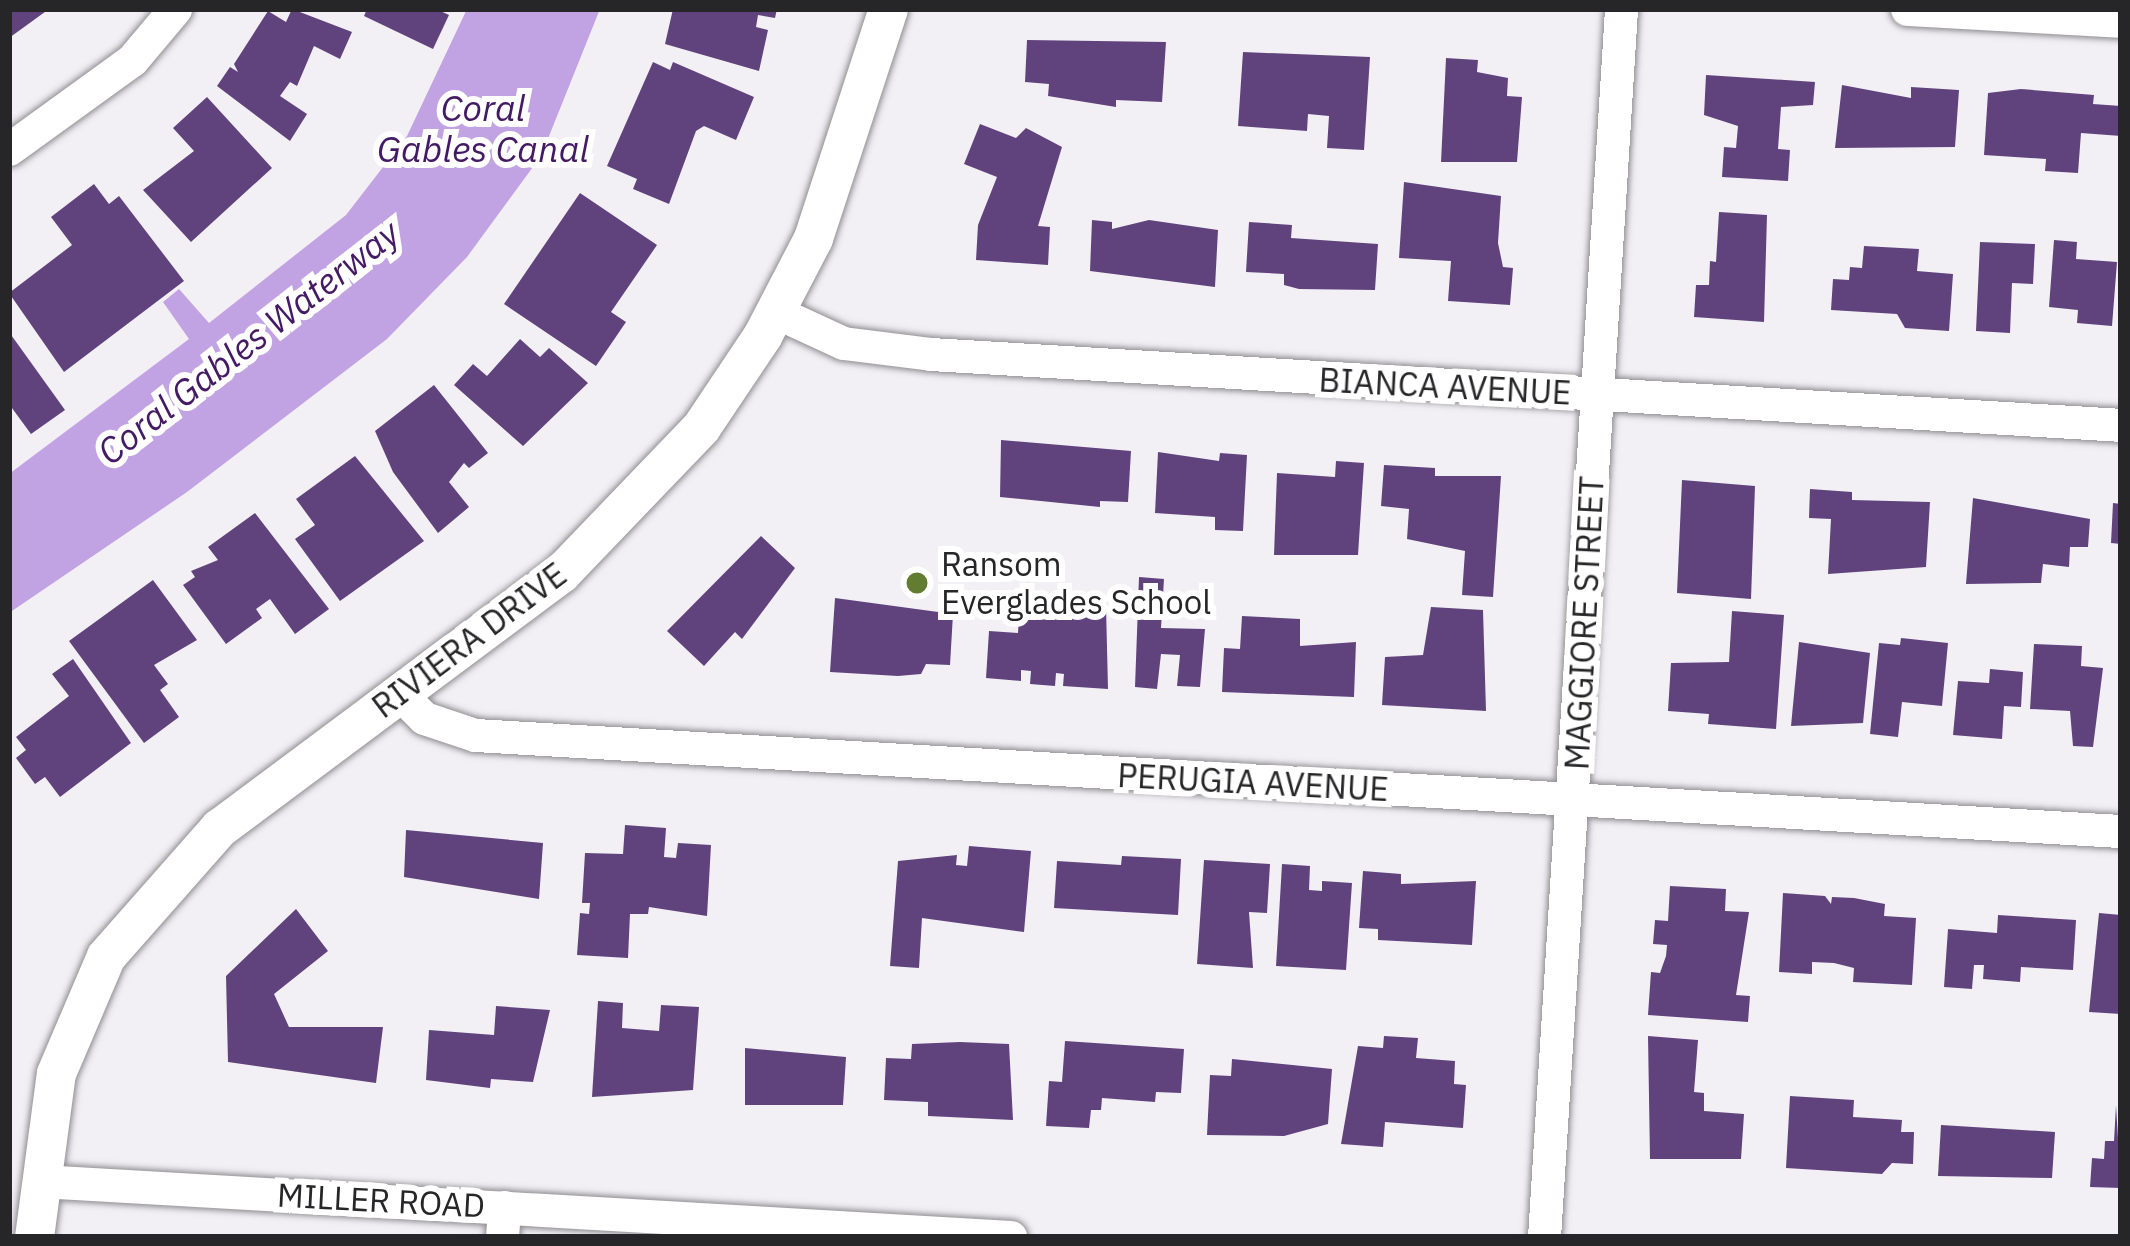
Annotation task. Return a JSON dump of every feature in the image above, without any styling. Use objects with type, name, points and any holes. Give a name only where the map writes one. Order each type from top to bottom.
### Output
[{"type":"street","points":[[9,149],[132,60],[175,9]]},
{"type":"street","name":"RIVIERA DRIVE","points":[[34,1237],[63,1048],[122,934],[219,828],[527,601],[618,520],[701,427],[776,312],[834,184],[889,9]]},
{"type":"street","name":"MAGGIORE STREET","points":[[1544,1237],[1622,9]]},
{"type":"street","points":[[1907,9],[2121,21]]},
{"type":"street","name":"BIANCA AVENUE","points":[[776,312],[843,343],[904,352],[2121,425]]},
{"type":"street","name":"PERUGIA AVENUE","points":[[399,693],[424,718],[476,735],[2121,831]]},
{"type":"street","name":"MILLER ROAD","points":[[40,1181],[503,1222],[1010,1237]]},
{"type":"water","name":"Coral Gables Canal","points":[[467,9],[600,9],[541,156],[467,257],[387,339],[187,492],[9,613],[9,474],[189,339],[163,302],[179,289],[209,323],[346,215],[407,136]]},
{"type":"building","points":[[9,9],[49,9],[9,38]]},
{"type":"building","points":[[292,9],[352,32],[340,59],[314,46],[297,86],[290,82],[280,96],[307,114],[290,141],[217,86],[230,67],[238,72],[234,64],[268,11],[286,22]]},
{"type":"building","points":[[367,9],[436,9],[449,15],[433,49],[364,16]]},
{"type":"building","points":[[673,9],[777,9],[775,18],[758,15],[756,27],[768,30],[759,71],[665,44]]},
{"type":"building","points":[[1027,40],[1166,42],[1162,102],[1116,100],[1116,107],[1048,96],[1049,84],[1025,82]]},
{"type":"building","points":[[1243,52],[1370,57],[1364,150],[1327,148],[1329,116],[1308,114],[1307,131],[1238,126]]},
{"type":"building","points":[[1446,58],[1478,60],[1477,72],[1508,78],[1507,96],[1522,97],[1517,162],[1441,162]]},
{"type":"building","points":[[653,62],[670,70],[673,62],[754,97],[736,140],[704,126],[696,131],[669,204],[633,189],[637,179],[607,166]]},
{"type":"building","points":[[1706,75],[1815,82],[1813,105],[1781,107],[1778,149],[1790,150],[1788,181],[1722,177],[1724,147],[1736,148],[1738,126],[1704,115]]},
{"type":"building","points":[[1842,85],[1911,98],[1911,87],[1959,90],[1955,147],[1835,148]]},
{"type":"building","points":[[2021,89],[2094,95],[2093,104],[2121,106],[2121,136],[2081,133],[2078,173],[2045,171],[2046,159],[1984,155],[1988,93]]},
{"type":"building","points":[[207,97],[272,168],[191,242],[143,190],[194,151],[173,128]]},
{"type":"building","points":[[980,124],[1016,138],[1026,128],[1062,147],[1038,226],[1050,227],[1048,265],[976,260],[978,225],[997,177],[964,164]]},
{"type":"building","points":[[1404,182],[1501,196],[1498,243],[1503,267],[1513,268],[1510,305],[1448,301],[1451,261],[1399,258]]},
{"type":"building","points":[[94,184],[109,204],[119,196],[184,281],[64,372],[9,293],[72,245],[51,217]]},
{"type":"building","points":[[580,193],[657,245],[611,312],[626,322],[596,366],[504,304]]},
{"type":"building","points":[[1719,212],[1767,215],[1764,322],[1694,317],[1696,285],[1709,285],[1710,261],[1716,262]]},
{"type":"building","points":[[1092,220],[1112,222],[1112,229],[1149,220],[1218,230],[1215,287],[1090,271]]},
{"type":"building","points":[[1249,222],[1292,225],[1291,238],[1378,244],[1375,290],[1299,289],[1284,285],[1284,274],[1246,272]]},
{"type":"building","points":[[2054,240],[2077,242],[2076,259],[2117,262],[2112,326],[2077,323],[2078,310],[2049,307]]},
{"type":"building","points":[[1980,242],[2035,244],[2033,284],[2012,283],[2010,333],[1976,331]]},
{"type":"building","points":[[1864,246],[1919,249],[1917,271],[1953,274],[1949,331],[1905,328],[1897,314],[1831,310],[1833,279],[1849,280],[1850,267],[1862,268]]},
{"type":"building","points":[[9,332],[65,410],[31,434],[9,404]]},
{"type":"building","points":[[520,339],[540,357],[549,348],[588,383],[523,446],[454,385],[473,364],[487,376]]},
{"type":"building","points":[[434,385],[488,453],[469,468],[464,463],[449,482],[469,507],[438,533],[393,472],[375,431]]},
{"type":"building","points":[[1001,440],[1131,451],[1128,502],[1100,501],[1100,507],[1000,497]]},
{"type":"building","points":[[1158,452],[1219,461],[1220,453],[1247,455],[1243,531],[1215,530],[1215,517],[1155,513]]},
{"type":"building","points":[[355,456],[424,541],[340,601],[295,539],[315,525],[296,499]]},
{"type":"building","points":[[1336,461],[1364,463],[1358,555],[1274,555],[1277,473],[1335,477]]},
{"type":"building","points":[[1384,465],[1435,468],[1435,476],[1501,476],[1493,597],[1462,595],[1465,551],[1407,539],[1409,509],[1381,506]]},
{"type":"building","points":[[1682,480],[1755,486],[1751,599],[1677,593]]},
{"type":"building","points":[[1810,489],[1852,492],[1852,500],[1930,502],[1926,567],[1828,574],[1831,519],[1809,518]]},
{"type":"building","points":[[1973,498],[2090,519],[2088,547],[2070,547],[2069,567],[2043,564],[2041,583],[1966,584]]},
{"type":"building","points":[[2113,503],[2121,504],[2121,544],[2111,543]]},
{"type":"building","points":[[255,513],[329,609],[295,634],[270,599],[256,609],[262,618],[226,644],[183,585],[195,577],[191,571],[218,560],[208,547]]},
{"type":"building","points":[[761,536],[795,568],[742,639],[735,632],[704,666],[667,631]]},
{"type":"building","points":[[1139,577],[1164,579],[1161,628],[1205,629],[1200,687],[1177,686],[1180,655],[1161,654],[1157,689],[1135,687]]},
{"type":"building","points":[[153,580],[197,640],[154,665],[168,684],[160,690],[179,717],[144,743],[69,641]]},
{"type":"building","points":[[835,598],[953,614],[950,665],[926,664],[921,674],[898,676],[830,672]]},
{"type":"building","points":[[1020,599],[1106,606],[1108,689],[1063,686],[1064,674],[1056,673],[1055,686],[1030,684],[1031,671],[1021,670],[1021,681],[986,678],[989,631],[1018,633]]},
{"type":"building","points":[[1431,607],[1483,610],[1486,711],[1382,705],[1385,657],[1423,655]]},
{"type":"building","points":[[1732,611],[1784,615],[1776,729],[1708,724],[1709,714],[1668,711],[1671,663],[1729,662]]},
{"type":"building","points":[[1242,616],[1300,619],[1300,646],[1356,642],[1354,697],[1222,692],[1224,648],[1240,649]]},
{"type":"building","points":[[1901,638],[1948,643],[1942,706],[1902,702],[1898,737],[1870,734],[1879,643],[1900,645]]},
{"type":"building","points":[[1799,642],[1870,653],[1863,723],[1791,726]]},
{"type":"building","points":[[2034,644],[2082,646],[2081,666],[2103,668],[2093,747],[2073,746],[2070,711],[2030,709]]},
{"type":"building","points":[[73,659],[131,743],[60,797],[45,777],[35,784],[16,758],[26,750],[16,737],[69,696],[52,674]]},
{"type":"building","points":[[1990,669],[2023,672],[2021,707],[2004,706],[2002,739],[1953,735],[1958,681],[1989,683]]},
{"type":"building","points":[[625,825],[666,828],[664,857],[676,858],[678,843],[711,845],[707,916],[649,907],[648,914],[630,914],[628,958],[577,955],[580,913],[589,914],[590,903],[582,903],[585,853],[623,854]]},
{"type":"building","points":[[406,830],[543,843],[539,899],[404,877]]},
{"type":"building","points":[[969,846],[1031,851],[1024,932],[922,918],[919,968],[890,966],[898,861],[957,855],[956,865],[967,866]]},
{"type":"building","points":[[1122,856],[1181,859],[1178,915],[1054,908],[1057,861],[1121,865]]},
{"type":"building","points":[[1204,860],[1270,864],[1267,913],[1249,912],[1253,968],[1197,964]]},
{"type":"building","points":[[1282,864],[1310,866],[1309,890],[1322,891],[1322,881],[1352,883],[1346,970],[1276,966]]},
{"type":"building","points":[[1363,871],[1401,874],[1401,884],[1476,881],[1472,945],[1378,940],[1378,929],[1359,928]]},
{"type":"building","points":[[1670,886],[1726,889],[1725,911],[1749,912],[1736,995],[1750,996],[1748,1022],[1648,1015],[1651,972],[1660,973],[1667,945],[1653,944],[1655,920],[1668,921]]},
{"type":"building","points":[[1783,893],[1825,896],[1831,904],[1832,897],[1854,898],[1885,904],[1884,916],[1916,918],[1912,985],[1853,982],[1854,968],[1834,963],[1812,962],[1812,974],[1779,972]]},
{"type":"building","points":[[296,909],[328,951],[274,994],[289,1027],[383,1027],[376,1083],[228,1062],[226,976]]},
{"type":"building","points":[[2099,913],[2121,915],[2121,1014],[2089,1012]]},
{"type":"building","points":[[1998,915],[2076,920],[2073,970],[2021,967],[2020,982],[1983,979],[1984,965],[1974,965],[1972,989],[1944,987],[1948,929],[1997,933]]},
{"type":"building","points":[[598,1001],[623,1003],[622,1028],[659,1031],[661,1005],[699,1007],[693,1090],[592,1097]]},
{"type":"building","points":[[496,1006],[550,1010],[533,1082],[491,1079],[490,1088],[426,1080],[429,1030],[494,1035]]},
{"type":"building","points":[[1384,1036],[1418,1038],[1416,1058],[1455,1061],[1454,1084],[1466,1085],[1463,1128],[1385,1122],[1383,1147],[1341,1144],[1358,1046],[1383,1048]]},
{"type":"building","points":[[1648,1036],[1698,1040],[1694,1092],[1704,1093],[1704,1111],[1744,1114],[1741,1159],[1650,1159]]},
{"type":"building","points":[[1065,1041],[1184,1049],[1181,1093],[1156,1092],[1155,1102],[1102,1098],[1101,1110],[1091,1110],[1089,1128],[1046,1126],[1049,1081],[1062,1082]]},
{"type":"building","points":[[912,1044],[1009,1044],[1013,1120],[928,1116],[928,1102],[884,1100],[886,1058],[911,1059]]},
{"type":"building","points":[[745,1048],[846,1057],[843,1105],[745,1105]]},
{"type":"building","points":[[1232,1059],[1332,1069],[1328,1124],[1284,1136],[1207,1135],[1210,1075],[1231,1076]]},
{"type":"building","points":[[1790,1096],[1854,1100],[1853,1117],[1902,1120],[1901,1132],[1914,1132],[1913,1164],[1892,1163],[1882,1174],[1786,1168]]},
{"type":"building","points":[[2116,1105],[2121,1188],[2090,1187],[2092,1158],[2104,1159],[2105,1141],[2114,1141]]},
{"type":"building","points":[[1941,1125],[2055,1132],[2052,1178],[1938,1176]]},
{"type":"place","name":"Ransom Everglades School","points":[[917,583]]},
{"type":"water label","name":"Coral Gables Waterway","points":[[248,342]]}]
